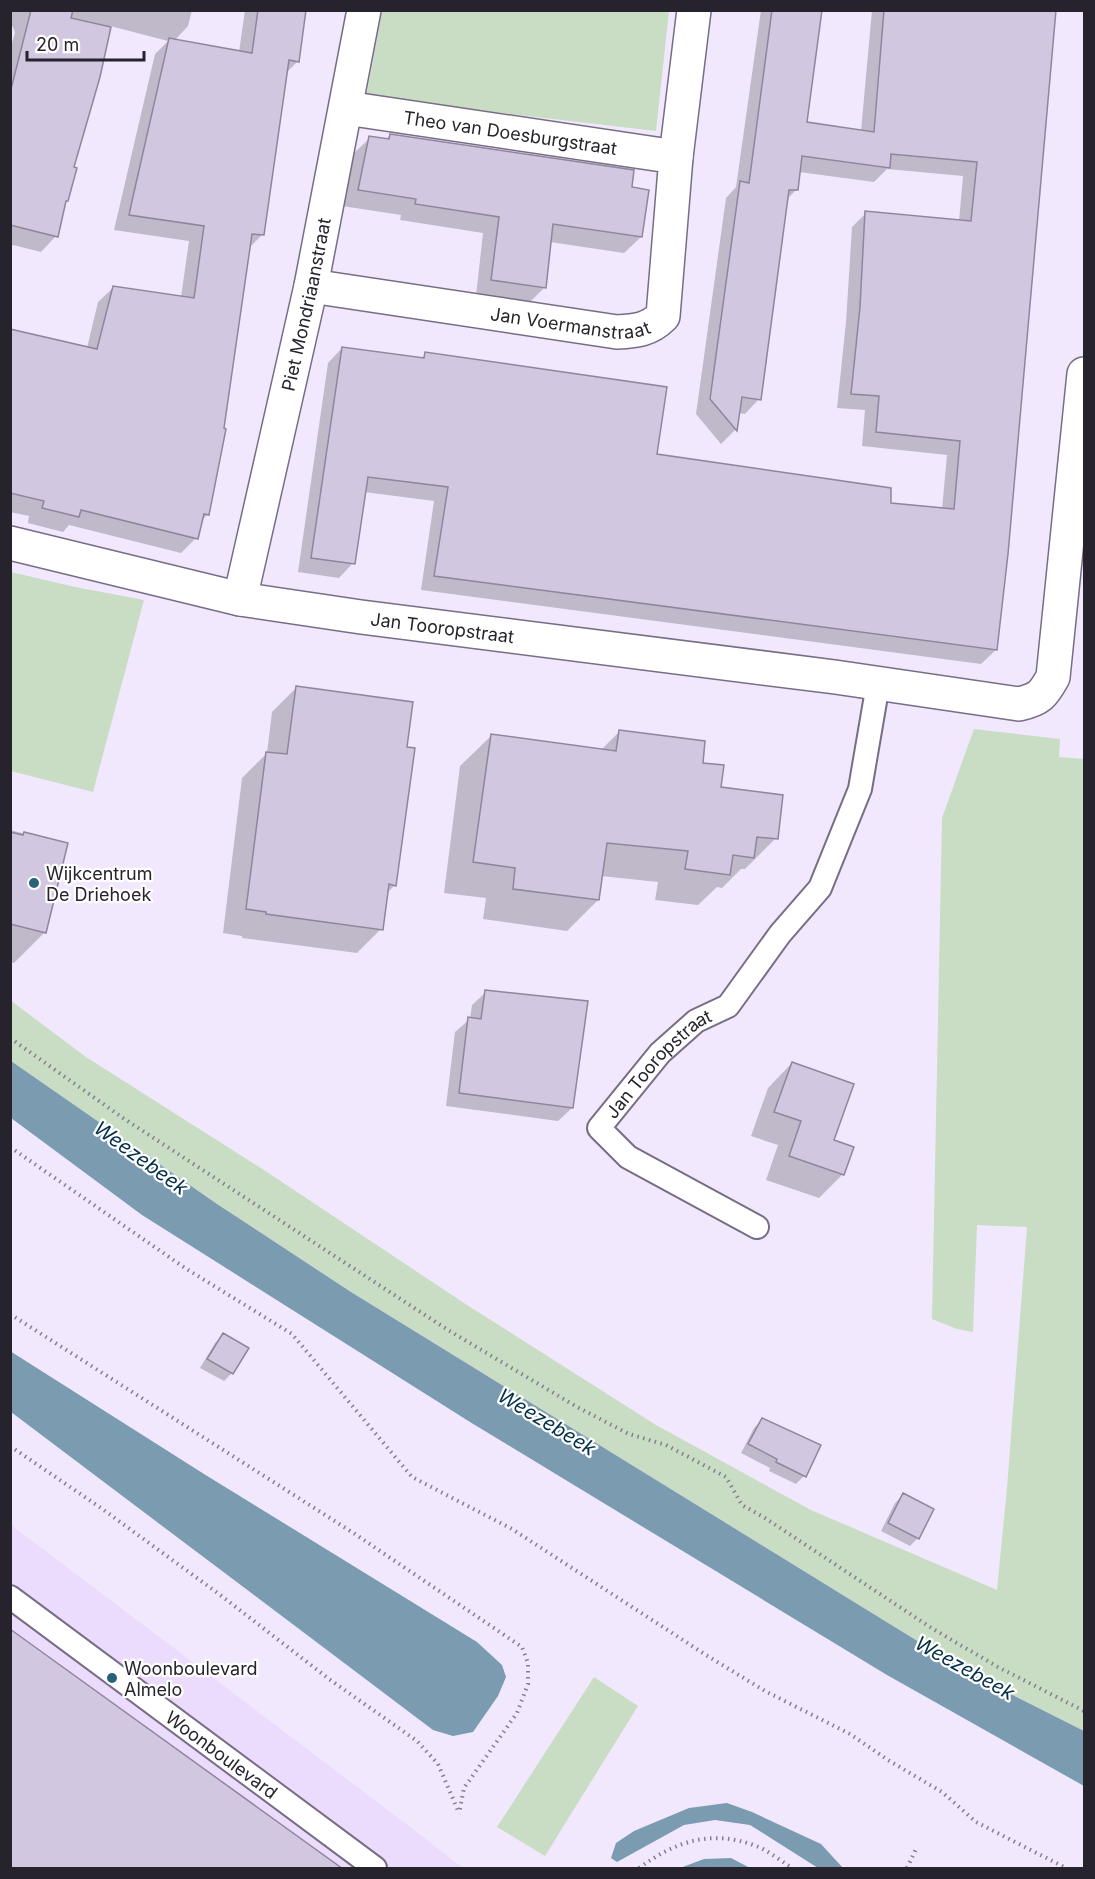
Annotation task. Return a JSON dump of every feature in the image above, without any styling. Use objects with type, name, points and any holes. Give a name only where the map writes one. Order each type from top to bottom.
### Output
[{"type":"street","name":"Piet Mondriaanstraat","points":[[240,599],[311,286],[364,10]]},
{"type":"street","name":"Jan Voermanstraat","points":[[311,286],[617,332],[640,331],[654,325],[663,316],[676,157],[694,10]]},
{"type":"street","name":"Theo van Doesburgstraat","points":[[346,108],[676,157]]},
{"type":"street","name":"Jan Tooropstraat","points":[[10,543],[240,599],[1019,704],[1036,700],[1045,691],[1053,677],[1084,374]]},
{"type":"lane","name":"Jan Tooropstraat","points":[[757,1227],[628,1157],[600,1128],[660,1053],[696,1021],[728,1006],[780,934],[820,888],[860,789],[878,684]]},
{"type":"lane","name":"Woonboulevard","points":[[10,1597],[375,1869]]},
{"type":"path","points":[[10,1038],[123,1118],[448,1330],[577,1407],[629,1434],[666,1445],[726,1477],[742,1505],[933,1629],[998,1667],[1084,1711]]},
{"type":"path","points":[[10,1147],[185,1268],[292,1334],[412,1477],[512,1529],[706,1655],[765,1691],[850,1734],[942,1792],[976,1822],[1066,1869]]},
{"type":"path","points":[[10,1314],[355,1534],[522,1647],[528,1663],[528,1684],[517,1713],[464,1788],[459,1814],[438,1764],[417,1740],[329,1678],[110,1514],[10,1446]]},
{"type":"path","points":[[639,1869],[651,1860],[685,1843],[723,1837],[758,1847],[792,1869]]},
{"type":"path","points":[[907,1869],[917,1847]]},
{"type":"shaded area","name":"Woonboulevard Almelo","points":[[10,1524],[418,1833],[463,1868],[11,1868]]},
{"type":"green space","points":[[382,11],[669,11],[656,131],[366,97]]},
{"type":"green space","points":[[11,572],[144,600],[93,792],[11,771]]},
{"type":"green space","points":[[974,729],[1060,739],[1059,757],[1084,759],[1084,1731],[971,1674],[351,1292],[217,1204],[11,1061],[10,1000],[86,1057],[656,1425],[811,1510],[997,1590],[1027,1227],[977,1225],[973,1332],[957,1329],[932,1319],[942,818]]},
{"type":"green space","points":[[594,1677],[638,1706],[545,1856],[497,1827]]},
{"type":"water","name":"Weezebeek","points":[[11,1061],[217,1204],[351,1292],[971,1674],[1084,1731],[1084,1786],[887,1675],[470,1422],[142,1215],[11,1118]]},
{"type":"water","points":[[10,1351],[477,1642],[502,1665],[506,1677],[498,1696],[473,1732],[453,1736],[433,1730],[11,1412]]},
{"type":"water","points":[[727,1803],[821,1844],[843,1868],[818,1868],[750,1825],[715,1820],[684,1825],[617,1862],[611,1858],[616,1843],[634,1831],[689,1808]]},
{"type":"water","points":[[731,1858],[750,1868],[680,1868],[704,1859]]},
{"type":"building","points":[[31,10],[73,10],[71,18],[111,27],[58,237],[10,225],[10,93]]},
{"type":"building","points":[[258,10],[306,10],[299,62],[289,60],[264,235],[252,234],[224,428],[226,429],[209,515],[204,514],[198,539],[81,510],[79,517],[42,508],[44,501],[10,493],[10,329],[97,349],[113,286],[194,298],[204,226],[129,215],[132,201],[169,38],[252,53]]},
{"type":"building","points":[[772,10],[822,10],[807,122],[874,132],[884,10],[1056,10],[1008,554],[997,650],[434,576],[448,487],[368,477],[355,564],[311,558],[342,347],[424,358],[425,352],[667,387],[657,454],[891,488],[891,503],[954,509],[960,441],[876,432],[879,396],[851,394],[860,307],[865,211],[971,221],[977,162],[891,154],[890,168],[802,156],[798,190],[789,190],[761,400],[742,397],[737,431],[710,399],[740,181],[749,183]]},
{"type":"building","points":[[390,134],[634,170],[632,187],[649,190],[642,237],[553,224],[546,288],[491,280],[499,217],[415,204],[416,199],[358,190],[369,136],[389,139]]},
{"type":"building","points":[[296,686],[413,702],[407,747],[415,748],[396,886],[389,884],[383,930],[266,914],[266,912],[246,909],[266,752],[287,754]]},
{"type":"building","points":[[619,730],[705,741],[703,763],[724,765],[721,787],[783,795],[778,839],[757,837],[754,858],[733,855],[730,875],[685,869],[688,851],[607,843],[599,900],[513,889],[515,868],[473,862],[491,734],[616,751]]},
{"type":"building","name":"Wijkcentrum De Driehoek","points":[[10,832],[23,835],[24,832],[68,843],[46,933],[10,924]]},
{"type":"building","points":[[485,990],[588,1001],[573,1108],[459,1093],[468,1017],[481,1019]]},
{"type":"building","points":[[792,1062],[854,1084],[834,1140],[854,1147],[844,1175],[789,1156],[801,1121],[774,1112]]},
{"type":"building","points":[[223,1333],[249,1348],[233,1374],[207,1359]]},
{"type":"building","points":[[762,1418],[821,1445],[806,1477],[748,1444]]},
{"type":"building","points":[[903,1493],[934,1509],[919,1539],[888,1523]]},
{"type":"building","points":[[10,1629],[343,1869],[10,1869]]},
{"type":"place","name":"Wijkcentrum De Driehoek","points":[[34,883]]},
{"type":"place","name":"Woonboulevard Almelo","points":[[112,1678]]}]
